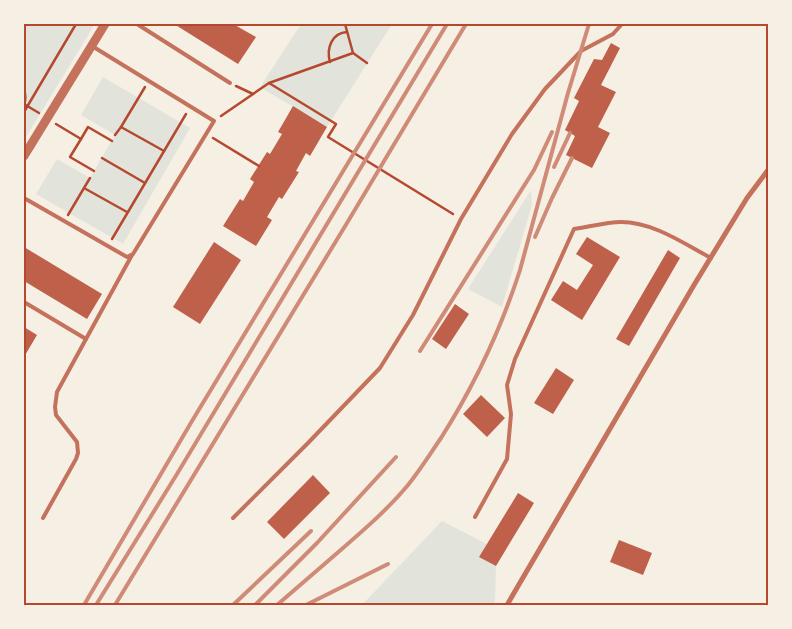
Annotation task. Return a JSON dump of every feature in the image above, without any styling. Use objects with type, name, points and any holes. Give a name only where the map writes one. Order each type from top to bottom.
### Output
[{"type":"street","points":[[24,156],[105,24]]},
{"type":"street","points":[[507,605],[747,198],[768,170]]},
{"type":"lane","points":[[137,24],[230,83]]},
{"type":"lane","points":[[233,518],[380,368],[413,315],[461,219],[512,134],[545,90],[581,51],[613,34],[622,24]]},
{"type":"lane","points":[[43,518],[78,453],[77,442],[56,416],[57,392],[133,254],[214,121],[92,46]]},
{"type":"lane","points":[[24,198],[127,257],[133,254]]},
{"type":"lane","points":[[476,517],[507,459],[510,414],[507,385],[515,359],[574,229],[620,222],[644,224],[711,258]]},
{"type":"lane","points":[[24,302],[86,339]]},
{"type":"path","points":[[25,105],[76,24]]},
{"type":"path","points":[[345,24],[353,54],[367,63]]},
{"type":"path","points":[[330,62],[328,56],[333,38],[341,32],[347,32]]},
{"type":"path","points":[[214,121],[269,82],[353,54]]},
{"type":"path","points":[[115,135],[148,81]]},
{"type":"path","points":[[269,82],[336,124],[328,137],[461,219]]},
{"type":"path","points":[[230,83],[253,94]]},
{"type":"path","points":[[24,90],[26,95],[24,112]]},
{"type":"path","points":[[25,105],[81,139]]},
{"type":"path","points":[[108,247],[190,107]]},
{"type":"path","points":[[121,126],[164,151]]},
{"type":"path","points":[[94,171],[70,157],[88,127],[112,141]]},
{"type":"path","points":[[206,134],[258,166]]},
{"type":"path","points":[[102,158],[145,183]]},
{"type":"path","points":[[64,222],[90,178]]},
{"type":"path","points":[[84,188],[127,212]]},
{"type":"shaded area","points":[[24,24],[95,24],[24,140]]},
{"type":"shaded area","points":[[301,24],[392,24],[327,127],[260,87]]},
{"type":"shaded area","points":[[103,77],[190,128],[123,244],[36,194],[57,159],[90,178],[115,135],[81,115]]},
{"type":"shaded area","points":[[531,190],[532,205],[502,307],[468,289]]},
{"type":"shaded area","points":[[442,521],[487,544],[480,556],[496,566],[495,601],[493,605],[362,605]]},
{"type":"building","points":[[174,24],[233,24],[256,37],[238,64]]},
{"type":"building","points":[[611,43],[620,48],[601,85],[616,92],[598,127],[610,133],[592,168],[566,155],[575,136],[565,130],[579,101],[574,98],[594,59],[602,60]]},
{"type":"building","points":[[293,106],[327,127],[310,156],[306,153],[296,171],[299,172],[282,199],[279,197],[267,217],[272,220],[256,246],[223,226],[240,199],[243,201],[254,182],[250,179],[267,152],[270,154],[282,134],[278,132]]},
{"type":"building","points":[[587,237],[620,257],[582,320],[551,300],[563,281],[577,290],[593,265],[576,254]]},
{"type":"building","points":[[214,242],[241,260],[200,324],[173,307]]},
{"type":"building","points":[[24,247],[102,294],[87,319],[24,281]]},
{"type":"building","points":[[668,250],[680,258],[629,346],[616,339]]},
{"type":"building","points":[[455,304],[469,314],[446,349],[432,339]]},
{"type":"building","points":[[24,327],[37,335],[24,357]]},
{"type":"building","points":[[556,368],[574,380],[553,414],[534,403]]},
{"type":"building","points":[[481,395],[505,418],[487,437],[463,414]]},
{"type":"building","points":[[313,475],[330,493],[284,539],[267,522]]},
{"type":"building","points":[[518,493],[534,503],[496,566],[479,557]]},
{"type":"building","points":[[619,540],[652,553],[643,575],[610,562]]},
{"type":"railway","points":[[84,605],[192,421],[432,24]]},
{"type":"railway","points":[[96,605],[177,474],[447,24]]},
{"type":"railway","points":[[115,605],[466,24]]},
{"type":"railway","points":[[277,605],[369,525],[401,493],[417,474],[465,398],[486,357],[513,292],[589,24]]},
{"type":"railway","points":[[420,351],[534,170],[552,132]]},
{"type":"railway","points":[[554,167],[570,133]]},
{"type":"railway","points":[[535,237],[572,158]]},
{"type":"railway","points":[[255,605],[317,543],[396,457]]},
{"type":"railway","points":[[233,605],[311,531]]},
{"type":"railway","points":[[306,605],[388,564]]}]
